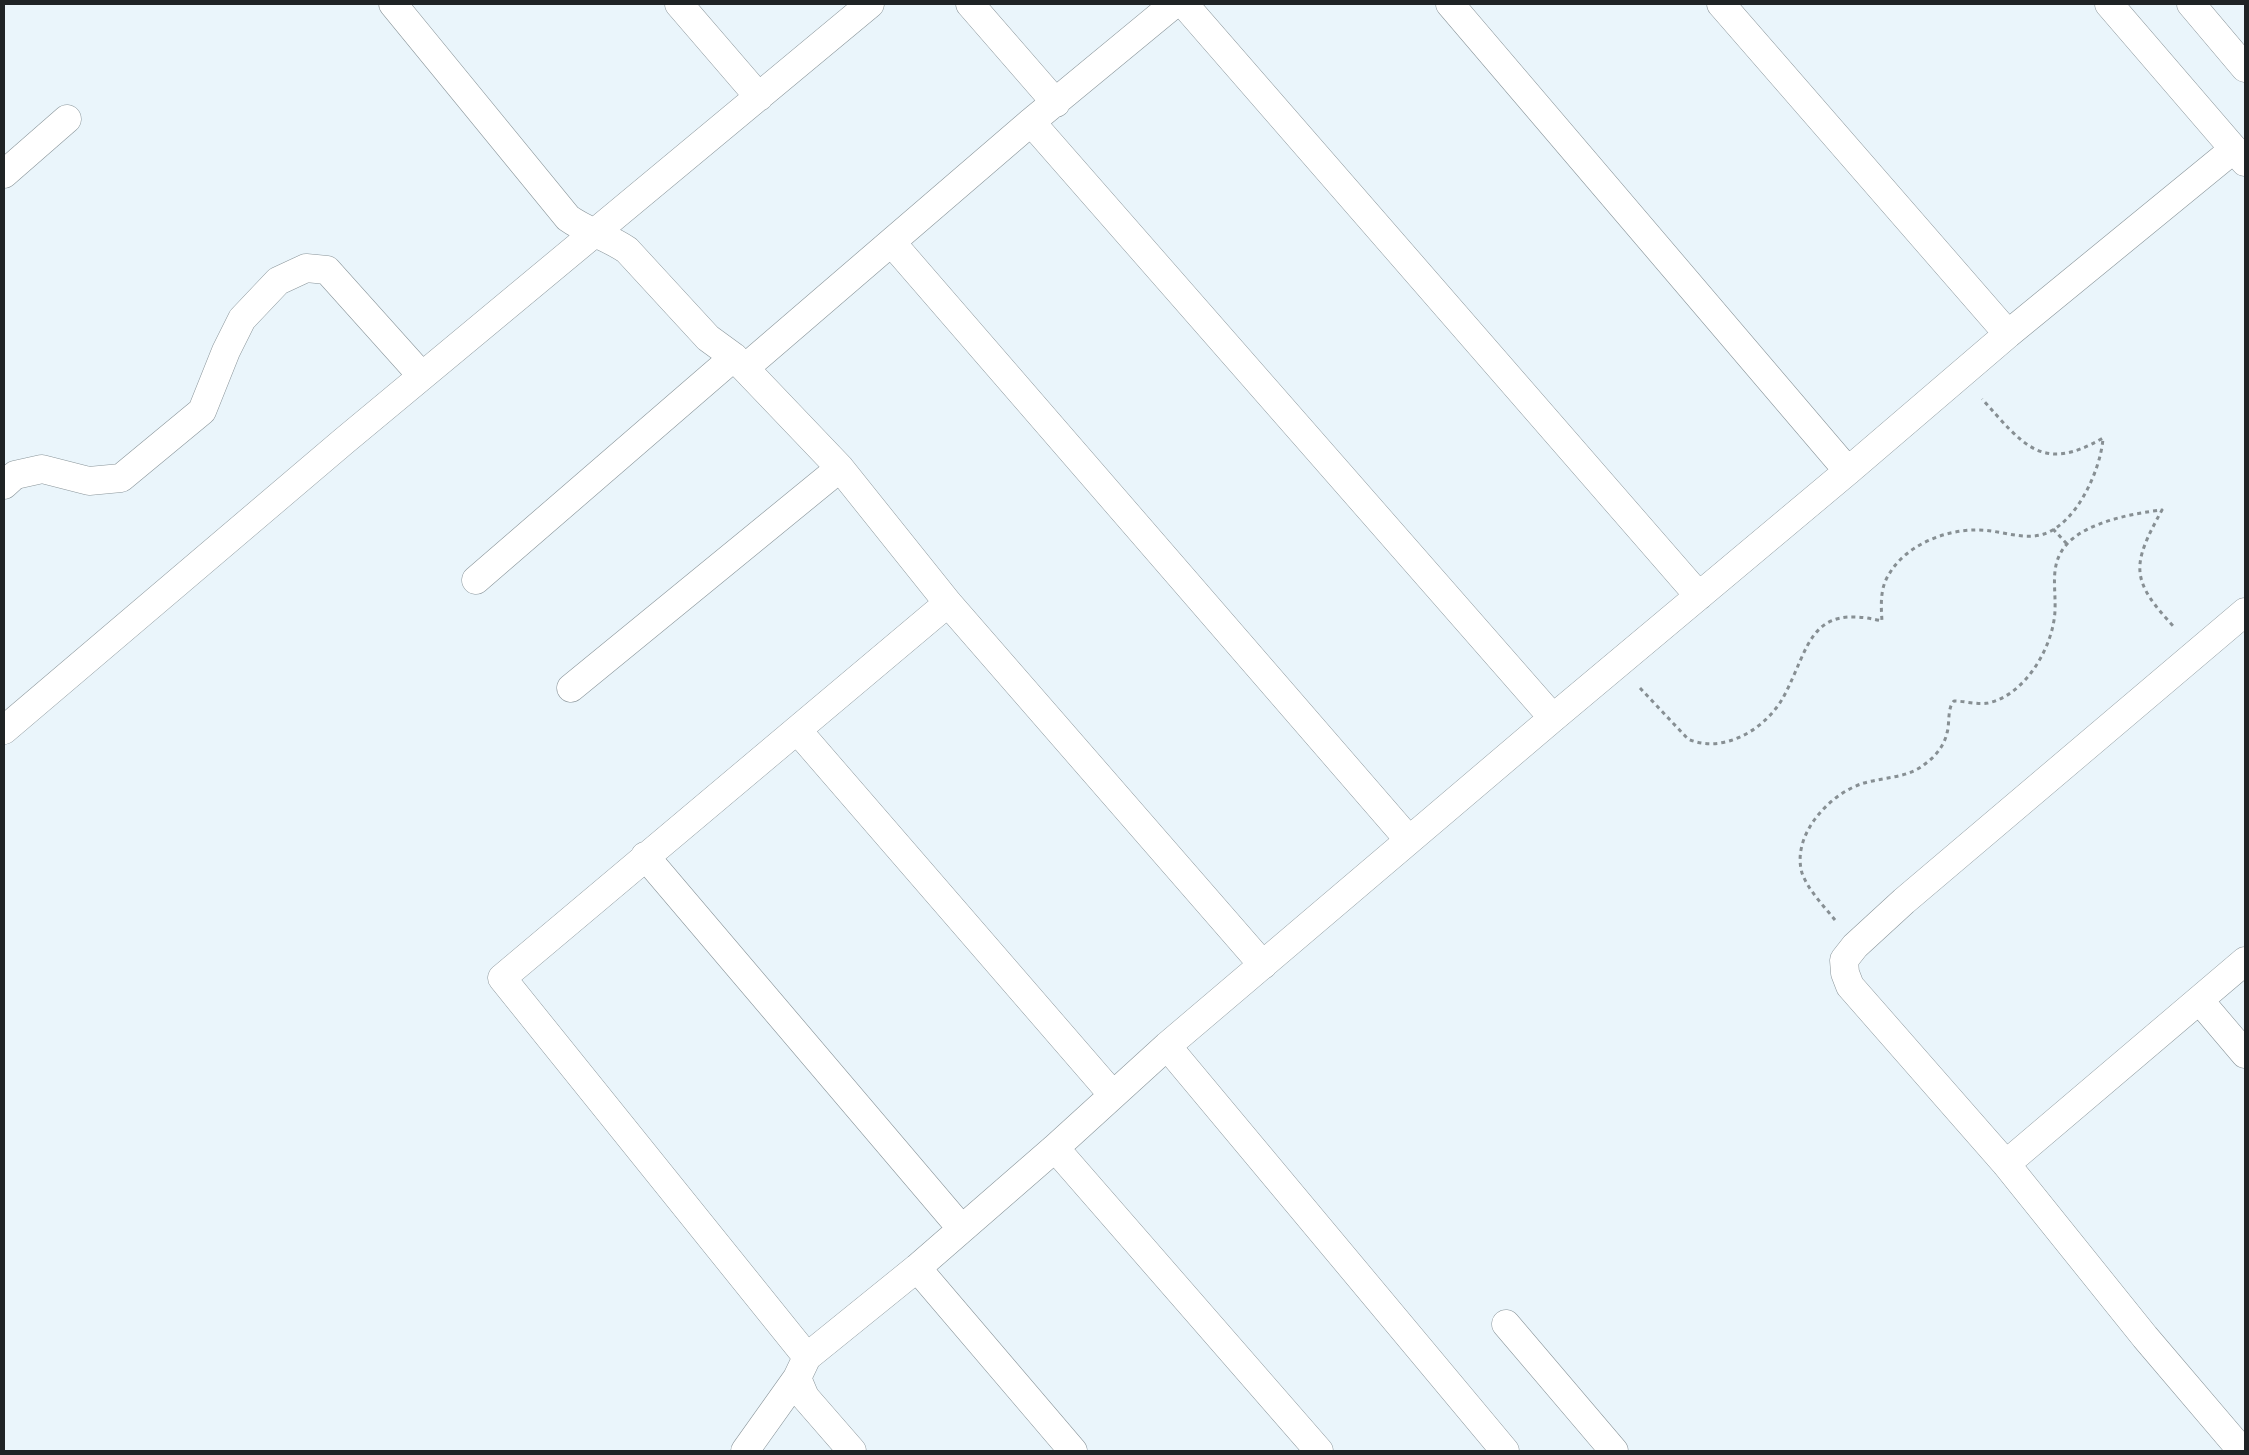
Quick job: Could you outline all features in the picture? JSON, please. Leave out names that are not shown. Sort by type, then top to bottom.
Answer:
[{"type":"street","points":[[393,4],[568,218],[578,225],[611,239],[627,250],[708,338],[739,362],[840,468],[948,603],[1263,965]]},
{"type":"street","points":[[679,4],[760,97]]},
{"type":"street","points":[[4,730],[422,376],[870,4]]},
{"type":"street","points":[[970,4],[1056,103]]},
{"type":"street","points":[[476,580],[739,362],[892,243],[1031,122],[1174,4]]},
{"type":"street","points":[[1184,4],[1699,596]]},
{"type":"street","points":[[1450,4],[1848,472]]},
{"type":"street","points":[[1721,4],[2008,334]]},
{"type":"street","points":[[745,1451],[802,1368],[1055,1148],[1167,1046],[1618,663],[1848,472],[2008,334],[2240,155],[2109,4]]},
{"type":"street","points":[[2190,4],[2245,68]]},
{"type":"street","points":[[4,174],[67,120]]},
{"type":"street","points":[[1031,122],[1553,718]]},
{"type":"street","points":[[892,243],[1409,840]]},
{"type":"street","points":[[4,485],[15,475],[42,468],[89,481],[121,478],[202,410],[226,351],[242,319],[278,281],[306,268],[327,270],[422,376]]},
{"type":"street","points":[[571,688],[840,468]]},
{"type":"street","points":[[852,1451],[806,1396],[802,1368],[502,978],[948,603]]},
{"type":"street","points":[[2242,1451],[2145,1337],[2006,1164],[1850,986],[1845,973],[1844,960],[1855,946],[1904,901],[2245,612]]},
{"type":"street","points":[[798,731],[1114,1095]]},
{"type":"street","points":[[645,856],[961,1228]]},
{"type":"street","points":[[2006,1164],[2245,962]]},
{"type":"street","points":[[2200,1001],[2245,1054]]},
{"type":"street","points":[[1167,1046],[1504,1451]]},
{"type":"street","points":[[1055,1148],[1319,1451]]},
{"type":"street","points":[[917,1268],[1073,1451]]},
{"type":"street","points":[[1506,1324],[1614,1451]]},
{"type":"path","points":[[1618,663],[1688,739],[1698,744],[1714,746],[1729,742],[1757,726],[1773,712],[1783,698],[1813,634],[1837,620],[1850,617],[1866,616],[1882,620],[1882,590],[1888,575],[1912,551],[1944,534],[1959,531],[1976,529],[2027,536],[2044,534],[2053,529],[2066,518],[2084,494],[2100,463],[2103,438],[2084,449],[2073,452],[2062,454],[2039,452],[2018,439],[1960,375]]},
{"type":"path","points":[[1855,946],[1813,893],[1803,874],[1800,858],[1801,843],[1820,813],[1849,789],[1863,783],[1912,772],[1936,755],[1947,736],[1950,704],[1954,700],[1986,704],[1995,701],[2006,695],[2029,675],[2048,645],[2055,624],[2054,571],[2059,555],[2067,544],[2079,534],[2110,520],[2136,512],[2162,510],[2143,547],[2138,569],[2141,584],[2157,608],[2198,652]]},
{"type":"path","points":[[2053,529],[2067,544]]}]
